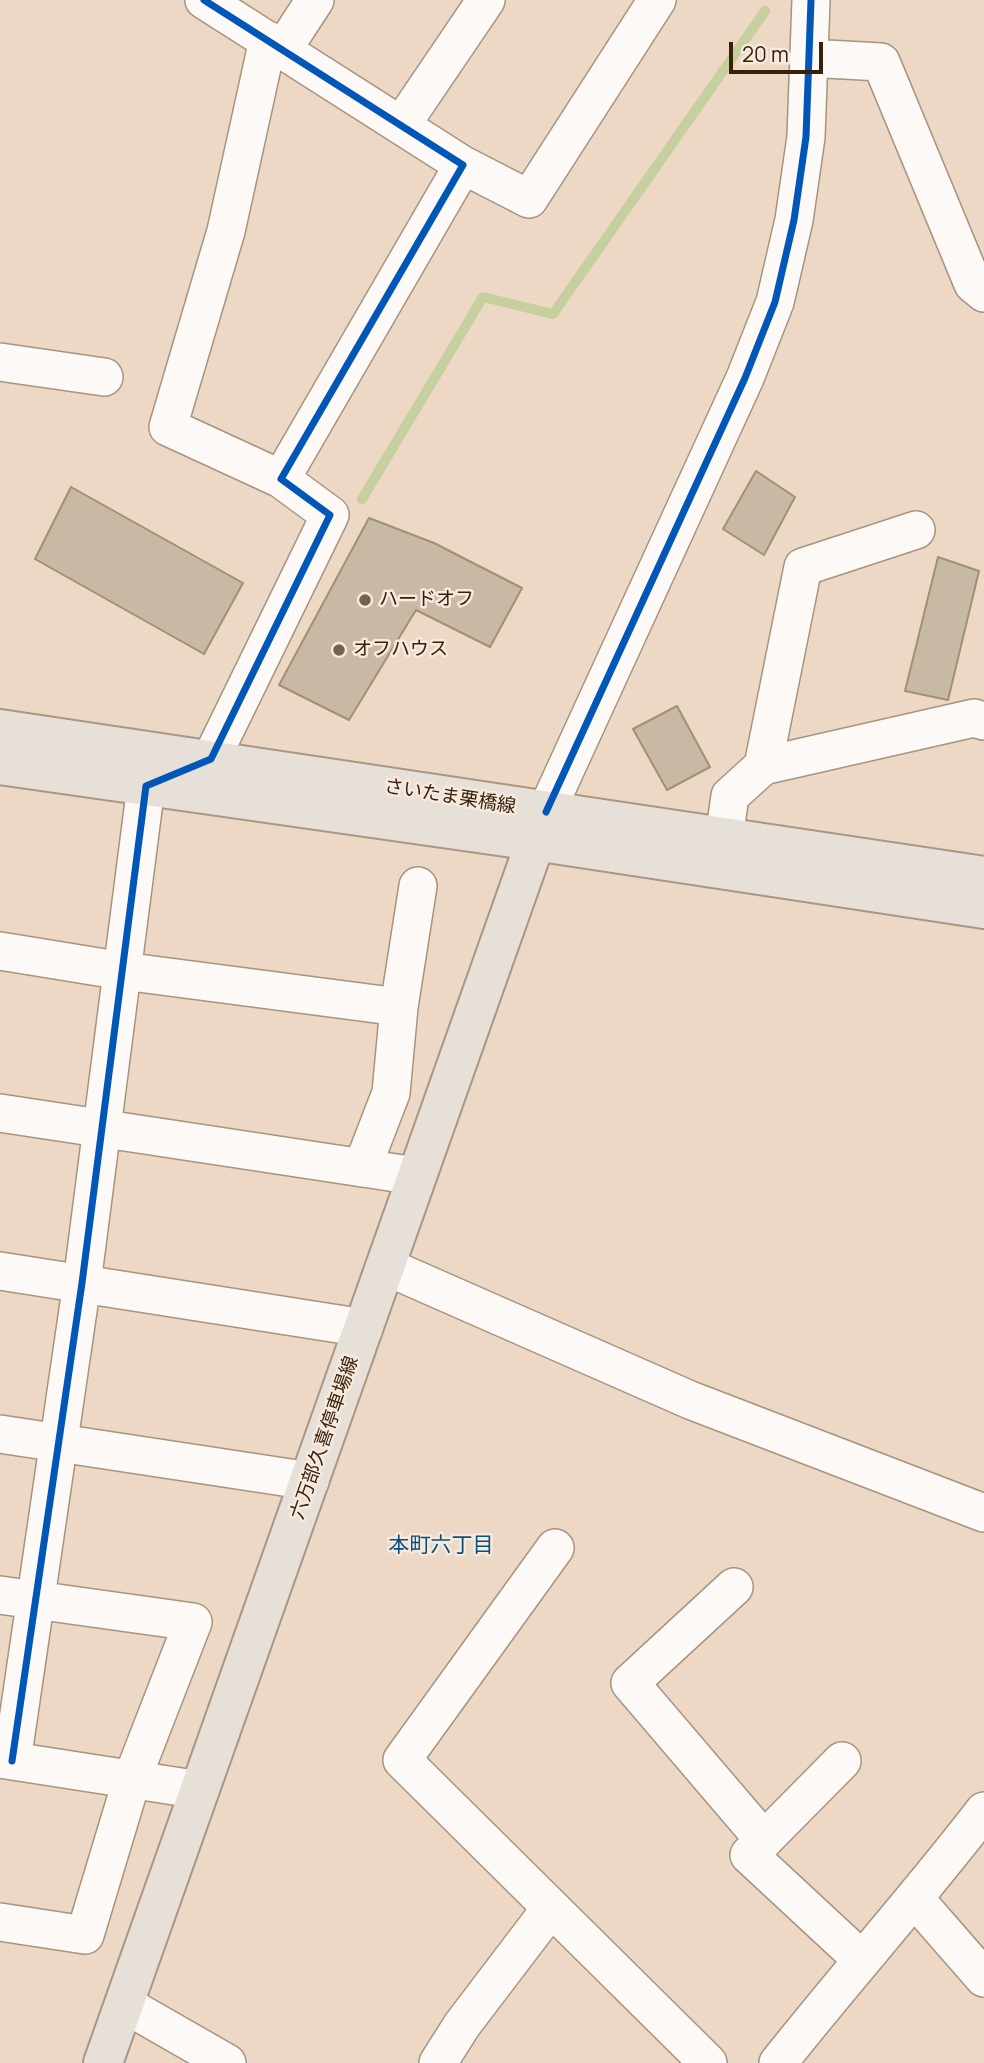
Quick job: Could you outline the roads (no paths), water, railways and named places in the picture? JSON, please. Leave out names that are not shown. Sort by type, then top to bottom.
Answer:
[{"type":"main road","name":"さいたま栗橋線","points":[[0,729],[211,759],[540,826],[984,909]]},
{"type":"main road","name":"さいたま栗橋線","points":[[0,765],[146,786],[540,826],[724,838],[984,876]]},
{"type":"main road","name":"六万部久喜停車場線","points":[[103,2063],[540,826]]},
{"type":"street","points":[[204,0],[463,165],[529,200],[657,0]]},
{"type":"street","points":[[200,1790],[6,1760],[36,1601],[82,1283],[146,786],[211,759],[330,515],[281,480],[168,427],[226,231],[275,44],[315,0]]},
{"type":"street","points":[[402,124],[486,0]]},
{"type":"street","points":[[540,826],[745,378],[775,302],[794,220],[806,137],[811,0]]},
{"type":"street","points":[[808,58],[881,62],[973,284],[984,293]]},
{"type":"street","points":[[281,480],[463,165]]},
{"type":"street","points":[[0,362],[104,377]]},
{"type":"street","points":[[763,766],[803,567],[916,530]]},
{"type":"street","points":[[724,838],[730,796],[763,766],[974,718],[984,721]]},
{"type":"street","points":[[362,1168],[391,1093],[399,1007],[418,886]]},
{"type":"street","points":[[0,951],[123,971],[399,1007]]},
{"type":"street","points":[[0,1113],[416,1176]]},
{"type":"street","points":[[385,1266],[690,1400],[984,1513]]},
{"type":"street","points":[[0,1270],[364,1328]]},
{"type":"street","points":[[0,1434],[310,1481]]},
{"type":"street","points":[[555,1548],[402,1760],[708,2063]]},
{"type":"street","points":[[734,1587],[629,1684],[764,1840]]},
{"type":"street","points":[[0,1595],[193,1622],[132,1779],[85,1935],[0,1922]]},
{"type":"street","points":[[842,1761],[749,1855],[861,1959]]},
{"type":"street","points":[[778,2063],[861,1959],[915,1899],[984,1811]]},
{"type":"street","points":[[915,1899],[984,1978]]},
{"type":"street","points":[[438,2063],[462,2025],[551,1908]]},
{"type":"street","points":[[124,2004],[227,2063]]},
{"type":"waterway","points":[[362,499],[483,297],[553,314],[765,11]]},
{"type":"place","name":"ハードオフ","points":[[365,600]]},
{"type":"place","name":"オフハウス","points":[[339,650]]},
{"type":"district","name":"本町六丁目","points":[[441,1546]]}]
